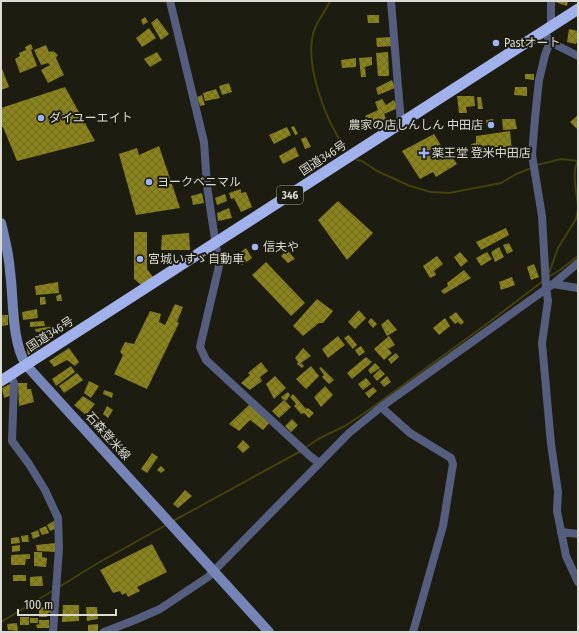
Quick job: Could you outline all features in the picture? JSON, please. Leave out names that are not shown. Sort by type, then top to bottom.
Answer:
[{"type":"highway","name":"国道346号","points":[[6,378],[578,9]]},
{"type":"main road","name":"石森登米線","points":[[1,223],[10,270],[17,343],[20,356],[26,365],[269,632]]},
{"type":"street","points":[[170,1],[204,142],[207,186],[219,266],[200,347],[206,360],[319,463]]},
{"type":"street","points":[[391,1],[401,123]]},
{"type":"street","points":[[550,1],[547,28],[550,42],[539,80],[534,118],[532,155],[542,216],[549,285],[542,343],[551,444],[558,492],[557,512],[566,556],[578,582]]},
{"type":"street","points":[[550,42],[578,56]]},
{"type":"street","points":[[104,632],[160,609],[214,572],[349,433],[381,407],[578,263]]},
{"type":"street","points":[[549,285],[578,288]]},
{"type":"street","points":[[6,378],[14,383],[12,441],[29,464],[45,490],[58,518],[59,548],[53,632]]},
{"type":"street","points":[[381,407],[410,433],[451,458],[453,464],[443,526],[413,632]]},
{"type":"street","points":[[561,532],[578,534]]},
{"type":"building","points":[[568,1],[567,6],[555,2]]},
{"type":"building","points":[[367,15],[379,15],[379,23],[368,23]]},
{"type":"building","points":[[145,17],[148,22],[143,25],[141,20]]},
{"type":"building","points":[[157,18],[169,34],[161,40],[151,23]]},
{"type":"building","points":[[149,28],[156,38],[142,47],[136,38]]},
{"type":"building","points":[[569,29],[578,31],[578,39],[576,44],[567,42]]},
{"type":"building","points":[[391,37],[392,46],[377,47],[376,38]]},
{"type":"building","points":[[31,44],[33,49],[31,50],[37,66],[20,73],[15,59],[20,56],[19,53],[26,50],[25,47]]},
{"type":"building","points":[[46,45],[49,52],[53,51],[58,55],[56,58],[64,75],[48,83],[41,70],[50,65],[48,63],[41,65],[34,50]]},
{"type":"building","points":[[157,52],[162,60],[150,67],[144,59]]},
{"type":"building","points":[[388,52],[389,76],[378,76],[376,53]]},
{"type":"building","points":[[372,57],[372,65],[365,67],[366,77],[361,77],[359,58]]},
{"type":"building","points":[[356,58],[356,67],[342,68],[341,60]]},
{"type":"building","points":[[1,66],[9,87],[1,90]]},
{"type":"building","points":[[525,74],[534,74],[534,80],[525,79]]},
{"type":"building","points":[[392,80],[395,88],[378,95],[376,88]]},
{"type":"building","points":[[229,83],[232,92],[222,95],[219,86]]},
{"type":"building","name":"ダイユーエイト","points":[[65,87],[95,141],[17,161],[3,127],[1,128],[1,108]]},
{"type":"building","points":[[515,87],[527,87],[527,96],[514,95]]},
{"type":"building","points":[[216,89],[220,98],[205,101],[203,93]]},
{"type":"building","points":[[202,95],[205,105],[200,106],[197,97]]},
{"type":"building","points":[[457,96],[474,96],[475,106],[466,107],[467,113],[459,113]]},
{"type":"building","points":[[477,97],[481,97],[483,109],[478,109]]},
{"type":"building","points":[[382,99],[386,105],[394,100],[398,108],[384,114],[386,119],[371,127],[365,116],[378,110],[375,102]]},
{"type":"building","points":[[578,115],[578,130],[570,122]]},
{"type":"building","points":[[493,119],[494,126],[487,127],[486,120]]},
{"type":"building","points":[[502,119],[515,119],[517,129],[503,130]]},
{"type":"building","points":[[294,126],[298,134],[295,135],[291,127]]},
{"type":"building","points":[[287,127],[291,135],[274,144],[269,135]]},
{"type":"building","points":[[510,131],[512,150],[473,156],[471,144],[476,143],[476,136]]},
{"type":"building","points":[[434,134],[448,157],[452,157],[457,164],[436,177],[433,172],[420,179],[402,151]]},
{"type":"building","points":[[306,137],[311,147],[305,149],[301,139]]},
{"type":"building","name":"ヨークベニマル","points":[[159,146],[180,208],[136,215],[119,154],[137,148],[139,155]]},
{"type":"building","points":[[295,147],[299,156],[283,164],[279,156]]},
{"type":"building","points":[[241,189],[241,193],[246,192],[252,207],[241,212],[234,198],[231,199],[229,193]]},
{"type":"building","points":[[202,193],[204,203],[193,205],[191,196]]},
{"type":"building","points":[[225,194],[227,201],[217,205],[215,198]]},
{"type":"building","points":[[338,201],[373,233],[347,260],[318,220]]},
{"type":"building","points":[[229,208],[232,218],[218,221],[217,213]]},
{"type":"building","points":[[506,228],[509,235],[481,250],[476,242]]},
{"type":"building","points":[[134,232],[147,232],[147,269],[153,277],[141,285],[134,279]]},
{"type":"building","points":[[189,233],[190,250],[161,250],[162,235]]},
{"type":"building","points":[[509,243],[513,251],[507,254],[503,245]]},
{"type":"building","points":[[499,247],[504,257],[495,262],[491,252]]},
{"type":"building","points":[[246,248],[252,258],[242,265],[237,255]]},
{"type":"building","points":[[287,250],[295,259],[288,263],[281,256]]},
{"type":"building","points":[[460,252],[468,261],[461,267],[454,257]]},
{"type":"building","points":[[487,252],[492,259],[481,266],[476,258]]},
{"type":"building","points":[[437,256],[443,264],[434,271],[436,275],[430,278],[423,266]]},
{"type":"building","points":[[266,262],[305,303],[291,316],[252,275]]},
{"type":"building","points":[[534,264],[539,277],[531,280],[527,267]]},
{"type":"building","points":[[464,270],[471,278],[444,294],[441,291],[448,286],[447,283]]},
{"type":"building","points":[[512,277],[515,285],[501,290],[499,282]]},
{"type":"building","points":[[58,282],[59,293],[36,295],[35,286]]},
{"type":"building","points":[[61,294],[62,301],[57,301],[56,296]]},
{"type":"building","points":[[40,297],[45,297],[46,304],[40,305]]},
{"type":"building","points":[[317,299],[333,311],[323,323],[319,323],[303,336],[293,326]]},
{"type":"building","points":[[175,304],[183,307],[177,322],[179,323],[147,389],[114,374],[123,355],[120,352],[125,342],[134,344],[150,311],[161,314],[159,322],[165,325]]},
{"type":"building","points":[[37,309],[38,318],[23,320],[22,312]]},
{"type":"building","points":[[359,310],[366,318],[355,329],[348,322]]},
{"type":"building","points":[[456,312],[464,322],[461,325],[458,322],[455,324],[449,317]]},
{"type":"building","points":[[1,315],[8,315],[8,325],[1,326]]},
{"type":"building","points":[[371,318],[377,324],[373,328],[368,322]]},
{"type":"building","points":[[445,318],[450,326],[439,335],[433,328]]},
{"type":"building","points":[[388,319],[397,330],[387,336],[381,325]]},
{"type":"building","points":[[44,321],[45,326],[30,327],[30,322]]},
{"type":"building","points":[[54,326],[55,336],[43,339],[41,332],[36,332],[35,329]]},
{"type":"building","points":[[349,335],[357,345],[353,349],[344,338]]},
{"type":"building","points":[[338,336],[345,345],[328,358],[322,349]]},
{"type":"building","points":[[389,336],[395,345],[388,349],[392,353],[384,360],[374,349]]},
{"type":"building","points":[[36,341],[39,349],[28,355],[26,346]]},
{"type":"building","points":[[361,346],[365,352],[359,356],[355,350]]},
{"type":"building","points":[[69,348],[79,362],[75,366],[67,360],[54,367],[49,361]]},
{"type":"building","points":[[303,348],[311,356],[301,363],[304,366],[302,368],[297,364],[298,362],[295,358]]},
{"type":"building","points":[[396,353],[399,357],[391,364],[388,359]]},
{"type":"building","points":[[366,357],[372,362],[352,379],[347,373]]},
{"type":"building","points":[[261,362],[268,371],[260,377],[262,381],[250,390],[241,383],[250,375],[248,373]]},
{"type":"building","points":[[375,363],[380,368],[371,374],[368,370]]},
{"type":"building","points":[[71,366],[75,372],[56,386],[52,379]]},
{"type":"building","points":[[311,366],[319,376],[306,389],[296,379]]},
{"type":"building","points":[[321,367],[334,380],[329,384],[322,377],[324,375],[319,368]]},
{"type":"building","points":[[380,369],[385,374],[377,381],[373,376]]},
{"type":"building","points":[[77,373],[83,380],[64,393],[59,386]]},
{"type":"building","points":[[275,376],[286,388],[274,399],[266,384]]},
{"type":"building","points":[[387,376],[391,382],[384,387],[380,382]]},
{"type":"building","points":[[366,378],[371,384],[363,390],[358,384]]},
{"type":"building","points":[[89,381],[99,386],[91,398],[84,393]]},
{"type":"building","points":[[12,383],[12,395],[4,398],[2,388]]},
{"type":"building","points":[[18,383],[27,383],[27,389],[31,389],[34,402],[19,406]]},
{"type":"building","points":[[325,386],[333,395],[321,407],[314,397]]},
{"type":"building","points":[[373,387],[377,391],[369,398],[365,393]]},
{"type":"building","points":[[104,390],[113,393],[112,398],[103,394]]},
{"type":"building","points":[[288,392],[290,395],[286,401],[284,399],[283,400],[281,397]]},
{"type":"building","points":[[293,394],[306,409],[308,408],[314,413],[309,418],[304,413],[301,414],[294,406],[296,404],[290,397]]},
{"type":"building","points":[[83,396],[95,404],[86,415],[74,405]]},
{"type":"building","points":[[284,400],[291,407],[279,418],[272,411]]},
{"type":"building","points":[[249,405],[270,422],[263,430],[250,420],[239,431],[229,424]]},
{"type":"building","points":[[107,406],[113,410],[108,418],[103,414]]},
{"type":"building","points":[[292,419],[298,425],[291,432],[285,426]]},
{"type":"building","points":[[243,440],[250,447],[243,453],[237,447]]},
{"type":"building","points":[[152,453],[158,457],[147,473],[141,469]]},
{"type":"building","points":[[161,466],[165,470],[161,473],[157,470]]},
{"type":"building","points":[[185,490],[192,496],[178,508],[173,504]]},
{"type":"building","points":[[54,521],[57,528],[50,531],[47,525]]},
{"type":"building","points":[[46,526],[49,533],[42,535],[39,529]]},
{"type":"building","points":[[38,530],[40,536],[33,539],[31,533]]},
{"type":"building","points":[[28,535],[29,542],[22,542],[21,536]]},
{"type":"building","points":[[19,537],[20,543],[11,544],[11,538]]},
{"type":"building","points":[[56,543],[56,552],[37,551],[36,545]]},
{"type":"building","points":[[152,544],[167,572],[137,587],[140,591],[128,597],[126,593],[122,595],[120,591],[113,593],[100,570]]},
{"type":"building","points":[[20,545],[20,551],[12,552],[12,546]]},
{"type":"building","points":[[34,552],[42,552],[42,557],[47,558],[46,567],[34,566]]},
{"type":"building","points":[[30,554],[30,559],[26,559],[25,565],[11,565],[11,555]]},
{"type":"building","points":[[13,575],[26,575],[26,581],[13,581]]},
{"type":"building","points":[[42,576],[43,586],[30,586],[30,577]]},
{"type":"building","points":[[63,605],[79,605],[79,621],[62,622]]},
{"type":"building","points":[[39,607],[50,608],[51,612],[48,613],[47,617],[39,617]]},
{"type":"building","points":[[86,607],[97,607],[98,619],[87,621]]},
{"type":"building","points":[[20,617],[29,617],[29,625],[20,625]]},
{"type":"building","points":[[30,618],[38,618],[38,623],[30,623]]},
{"type":"building","points":[[39,620],[49,620],[49,628],[37,628],[36,625],[39,624]]},
{"type":"building","points":[[17,623],[18,631],[8,630],[7,624]]},
{"type":"building","points":[[98,624],[98,632],[88,632],[88,625]]},
{"type":"waterway","points":[[330,1],[315,28],[312,42],[312,57],[314,74],[324,108],[338,137],[346,149]]},
{"type":"waterway","points":[[537,165],[561,159],[578,161],[575,171],[578,206]]},
{"type":"waterway","points":[[357,160],[362,161],[377,171],[410,186],[431,192],[449,193],[501,183],[516,174],[529,169]]},
{"type":"waterway","points":[[549,273],[558,248],[576,219],[578,209]]},
{"type":"waterway","points":[[548,277],[578,256]]},
{"type":"waterway","points":[[305,448],[318,439],[345,426],[366,412],[543,281]]},
{"type":"waterway","points":[[173,521],[301,451]]},
{"type":"waterway","points":[[59,587],[98,563],[166,525]]},
{"type":"waterway","points":[[1,622],[54,590]]},
{"type":"place","name":"Pastオート","points":[[496,43]]},
{"type":"place","name":"ダイユーエイト","points":[[41,118]]},
{"type":"place","name":"農家の店しんしん 中田店","points":[[491,125]]},
{"type":"place","name":"薬王堂 登米中田店","points":[[424,153]]},
{"type":"place","name":"ヨークベニマル","points":[[149,182]]},
{"type":"place","name":"信夫や","points":[[255,247]]},
{"type":"place","name":"宮城いすゞ自動車","points":[[140,259]]}]
